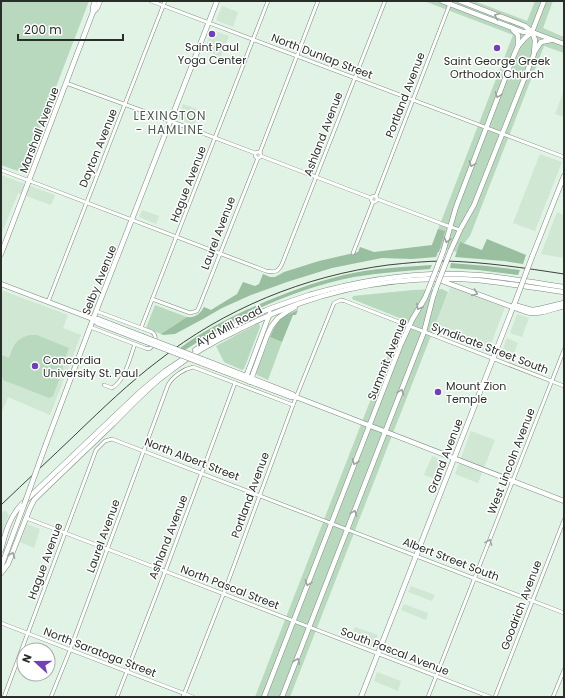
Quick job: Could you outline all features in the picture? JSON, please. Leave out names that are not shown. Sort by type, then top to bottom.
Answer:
[{"type":"street","name":"Marshall Avenue","points":[[1,254],[93,12],[95,1]]},
{"type":"street","name":"Marshall Avenue","points":[[93,12],[97,8],[100,1]]},
{"type":"street","name":"North Dunlap Street","points":[[151,1],[486,127],[564,158]]},
{"type":"street","name":"Dayton Avenue","points":[[48,302],[165,1]]},
{"type":"street","name":"Selby Avenue","points":[[1,567],[2,560],[96,311],[218,1]]},
{"type":"street","name":"Hague Avenue","points":[[141,328],[268,1]]},
{"type":"street","points":[[258,158],[260,158],[318,1]]},
{"type":"street","name":"Ashland Avenue","points":[[220,253],[266,271],[276,272],[279,269],[385,1]]},
{"type":"street","points":[[442,1],[451,2],[511,28],[523,32],[532,32]]},
{"type":"street","points":[[460,1],[525,26],[532,32],[564,44]]},
{"type":"street","name":"Summit Avenue","points":[[264,697],[409,326],[429,288],[443,252],[456,207],[518,46],[532,32],[544,1]]},
{"type":"street","name":"Portland Avenue","points":[[376,198],[412,100],[451,2]]},
{"type":"street","points":[[511,28],[518,35],[518,46]]},
{"type":"street","name":"Summit Avenue","points":[[282,697],[424,332],[433,297],[450,252],[474,205],[534,54],[535,44],[532,32]]},
{"type":"street","points":[[534,54],[541,42],[552,40]]},
{"type":"street","points":[[66,83],[256,153],[257,152],[316,177],[371,198],[373,196],[460,230]]},
{"type":"street","points":[[256,153],[258,158]]},
{"type":"street","name":"Laurel Avenue","points":[[152,299],[190,313],[194,313],[196,311],[199,307],[258,158]]},
{"type":"street","points":[[1,170],[220,253]]},
{"type":"street","name":"Grand Avenue","points":[[361,697],[564,176]]},
{"type":"street","points":[[371,198],[373,202]]},
{"type":"street","points":[[353,252],[376,198]]},
{"type":"street","name":"Ayd Mill Road","points":[[1,573],[8,564],[34,500],[136,401],[161,379],[210,344],[272,312],[288,302],[337,287],[386,278],[425,274],[478,275],[564,287]]},
{"type":"street","points":[[438,279],[535,314],[564,306]]},
{"type":"street","name":"Ayd Mill Road","points":[[1,550],[11,519],[16,511],[141,391],[165,371],[212,339],[252,317],[350,289],[380,283],[412,280],[477,280],[564,292]]},
{"type":"street","points":[[1,284],[93,319],[98,319],[291,397],[296,397],[564,501]]},
{"type":"street","points":[[267,336],[275,322],[282,314],[319,297]]},
{"type":"street","name":"Portland Avenue","points":[[184,695],[296,397],[331,307],[334,302],[337,301]]},
{"type":"street","name":"Syndicate Street South","points":[[337,301],[345,301],[564,386]]},
{"type":"street","points":[[513,306],[532,310],[564,302]]},
{"type":"street","points":[[90,328],[149,349],[152,347],[156,337],[152,332],[96,311]]},
{"type":"street","points":[[251,380],[273,318],[272,312]]},
{"type":"street","points":[[245,378],[272,312]]},
{"type":"street","points":[[104,385],[112,388],[121,379],[135,344]]},
{"type":"street","name":"West Lincoln Avenue","points":[[428,697],[564,350]]},
{"type":"street","name":"Laurel Avenue","points":[[51,697],[108,550],[171,380],[193,367],[235,383]]},
{"type":"street","points":[[235,383],[293,405]]},
{"type":"street","name":"Ashland Avenue","points":[[117,697],[235,383]]},
{"type":"street","name":"Hague Avenue","points":[[4,697],[96,450],[105,441],[112,439]]},
{"type":"street","name":"North Albert Street","points":[[112,439],[331,523]]},
{"type":"street","name":"North Pascal Street","points":[[26,518],[293,621]]},
{"type":"street","name":"Goodrich Avenue","points":[[495,697],[564,520]]},
{"type":"street","name":"Albert Street South","points":[[331,523],[564,612]]},
{"type":"street","name":"South Pascal Avenue","points":[[293,621],[490,697]]},
{"type":"street","name":"North Saratoga Street","points":[[1,623],[127,671],[184,695],[193,697]]},
{"type":"street","points":[[554,697],[564,670]]},
{"type":"shaded area","points":[[1,1],[89,1],[23,173],[1,165]]},
{"type":"shaded area","points":[[424,1],[474,1],[527,21],[535,1],[553,1],[543,28],[564,37],[564,53],[544,46],[470,236],[457,252],[438,248],[432,245],[513,35]]},
{"type":"shaded area","points":[[222,6],[238,12],[233,27],[216,20]]},
{"type":"shaded area","points":[[212,30],[229,36],[221,57],[204,50]]},
{"type":"shaded area","points":[[564,90],[564,117],[555,114]]},
{"type":"shaded area","points":[[183,104],[200,110],[194,125],[178,119]]},
{"type":"shaded area","points":[[540,154],[562,162],[535,231],[513,223]]},
{"type":"shaded area","points":[[1,175],[55,195],[51,205],[18,193],[1,235]]},
{"type":"shaded area","points":[[142,210],[159,216],[156,224],[139,217]]},
{"type":"shaded area","points":[[557,212],[564,215],[564,258],[541,254]]},
{"type":"shaded area","points":[[451,286],[505,307],[488,352],[433,330]]},
{"type":"shaded area","points":[[442,289],[448,292],[290,697],[255,697],[402,319],[352,299],[353,296],[413,290]]},
{"type":"shaded area","name":"Concordia University St. Paul","points":[[1,290],[68,315],[63,328],[81,335],[50,415],[8,397],[1,414]]},
{"type":"shaded area","points":[[155,305],[187,317],[161,334],[146,328]]},
{"type":"shaded area","points":[[517,314],[529,318],[522,337],[510,333]]},
{"type":"shaded area","points":[[259,323],[260,327],[244,369],[242,370],[224,362],[216,346]]},
{"type":"shaded area","points":[[30,335],[37,335],[69,348],[63,363],[63,370],[53,396],[49,398],[3,380],[3,376],[1,382],[1,355],[9,358],[16,343],[21,338]]},
{"type":"shaded area","points":[[270,337],[282,342],[268,380],[255,374]]},
{"type":"shaded area","points":[[507,338],[518,343],[511,361],[500,356]]},
{"type":"shaded area","points":[[471,431],[495,440],[478,483],[455,474]]},
{"type":"shaded area","points":[[432,456],[446,461],[438,480],[424,475]]},
{"type":"shaded area","points":[[5,510],[9,515],[1,538],[1,514]]},
{"type":"shaded area","points":[[27,524],[40,529],[34,548],[20,542]]},
{"type":"shaded area","points":[[411,586],[435,595],[432,601],[408,592]]},
{"type":"shaded area","points":[[404,604],[428,613],[426,620],[401,610]]},
{"type":"shaded area","points":[[355,627],[378,635],[373,647],[350,638]]},
{"type":"shaded area","points":[[377,672],[401,681],[398,691],[374,681]]},
{"type":"green space","points":[[438,229],[445,231],[436,257],[412,259],[382,258],[332,268],[251,295],[222,308],[175,334],[161,334],[187,317],[197,315],[204,307],[211,310],[237,294],[243,282],[255,286],[259,284],[263,274],[270,277],[275,277],[284,272],[319,261],[358,252],[360,247],[374,252],[432,245]]},
{"type":"green space","points":[[487,239],[526,255],[523,264],[455,257],[460,242],[482,250]]},
{"type":"green space","points":[[451,263],[520,270],[518,275],[450,268]]},
{"type":"green space","points":[[432,265],[430,269],[354,277],[331,282],[287,296],[245,315],[185,350],[180,348],[204,332],[237,314],[306,286],[331,278],[365,271]]},
{"type":"green space","points":[[298,310],[296,315],[293,315],[282,342],[270,337],[280,320]]},
{"type":"railway","points":[[1,505],[106,405],[147,369],[183,342],[238,311],[266,298],[296,286],[326,277],[357,270],[416,262],[445,261],[475,263],[564,274]]},
{"type":"place","name":"Saint Paul Yoga Center","points":[[212,34]]},
{"type":"place","name":"Saint George Greek Orthodox Church","points":[[497,48]]},
{"type":"place","name":"Concordia University St. Paul","points":[[35,366]]},
{"type":"place","name":"Mount Zion Temple","points":[[438,392]]},
{"type":"district","name":"LEXINGTON - HAMLINE","points":[[170,122]]}]
